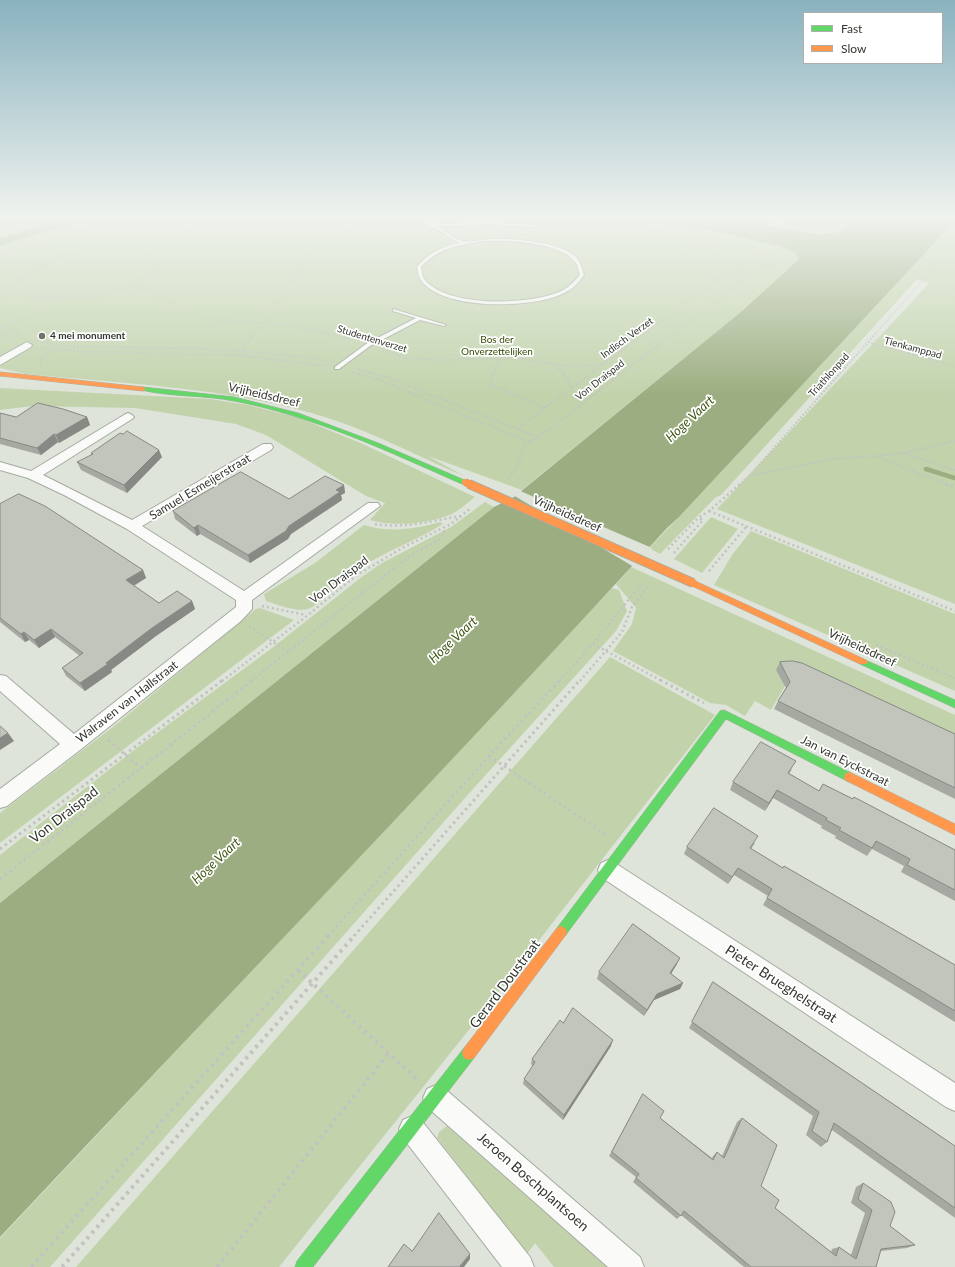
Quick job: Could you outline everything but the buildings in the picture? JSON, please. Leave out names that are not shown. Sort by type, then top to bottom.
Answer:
[{"type":"main road","name":"Vrijheidsdreef","points":[[0,374],[234,399],[296,414],[376,444],[465,482],[693,583],[955,704]]},
{"type":"main road","name":"Vrijheidsdreef","points":[[64,390],[156,390]]},
{"type":"main road","name":"Jan van Eyckstraat","points":[[724,714],[955,830]]},
{"type":"main road","name":"Gerard Doustraat","points":[[303,1267],[436,1098],[724,714]]},
{"type":"street","points":[[0,362],[27,345]]},
{"type":"street","points":[[33,475],[128,417]]},
{"type":"street","name":"Samuel Esmeijerstraat","points":[[132,526],[267,447]]},
{"type":"street","name":"Samuel Esmeijerstraat","points":[[0,466],[33,475],[69,492],[132,526],[244,598]]},
{"type":"street","points":[[244,598],[373,506]]},
{"type":"street","name":"Walraven van Hallstraat","points":[[0,800],[74,745],[235,617],[244,609],[244,598]]},
{"type":"street","points":[[0,681],[74,745]]},
{"type":"street","name":"Pieter Brueghelstraat","points":[[608,870],[955,1098]]},
{"type":"street","name":"Jeroen Boschplantsoen","points":[[436,1098],[630,1267]]},
{"type":"street","points":[[412,1129],[520,1267]]},
{"type":"lane","points":[[421,277],[432,288],[451,297],[477,302],[507,303],[535,301],[559,294],[574,286],[580,277]]},
{"type":"lane","points":[[395,310],[444,325]]},
{"type":"lane","points":[[336,368],[368,345],[420,318]]},
{"type":"path","points":[[16,292],[13,287],[18,280],[23,277]]},
{"type":"path","points":[[0,298],[16,292],[25,295],[51,297],[95,297],[133,285],[144,277]]},
{"type":"path","points":[[240,355],[242,350],[279,303],[291,277]]},
{"type":"path","name":"Indisch Verzet","points":[[517,430],[544,408],[721,277]]},
{"type":"path","name":"Von Draispad","points":[[529,442],[738,284],[743,277]]},
{"type":"path","name":"Triathlonpad","points":[[664,554],[698,518],[709,511],[749,476],[926,277]]},
{"type":"path","name":"Studentenverzet","points":[[133,285],[151,292],[190,314],[215,320],[281,324],[305,328],[368,345],[406,358],[441,360],[533,360],[574,367],[603,364]]},
{"type":"path","points":[[0,327],[35,314],[51,297]]},
{"type":"path","points":[[3,327],[20,335]]},
{"type":"path","points":[[41,342],[62,346],[85,347],[242,350],[308,357],[343,364],[389,378],[537,437]]},
{"type":"path","name":"Tienkamppad","points":[[868,342],[955,366]]},
{"type":"path","points":[[54,349],[240,355],[276,358],[336,368],[380,380],[529,442],[525,444],[515,471],[505,481]]},
{"type":"path","points":[[499,359],[499,365],[496,373],[490,382],[492,385],[544,408]]},
{"type":"path","points":[[551,364],[562,370],[570,380],[571,388]]},
{"type":"path","points":[[749,476],[832,460],[903,453],[944,442],[955,441]]},
{"type":"path","points":[[903,453],[955,470]]},
{"type":"path","points":[[875,456],[955,487]]},
{"type":"path","name":"Von Draispad","points":[[0,849],[123,754],[307,616],[357,575],[404,547],[451,524],[476,505]]},
{"type":"path","points":[[709,511],[955,611]]},
{"type":"path","points":[[357,518],[371,524],[385,527],[397,527],[425,524],[461,516]]},
{"type":"path","points":[[672,556],[703,520],[698,518]]},
{"type":"path","points":[[713,566],[746,527]]},
{"type":"path","name":"Von Draispad","points":[[0,879],[408,556],[441,539],[444,532],[442,529]]},
{"type":"path","points":[[31,1267],[489,756],[593,644],[645,579]]},
{"type":"path","points":[[62,1267],[622,632],[632,607],[651,582]]},
{"type":"path","points":[[244,598],[260,605],[307,616]]},
{"type":"path","points":[[235,617],[288,652]]},
{"type":"path","points":[[593,644],[724,714]]},
{"type":"path","points":[[94,729],[141,768]]},
{"type":"path","points":[[489,756],[624,848]]},
{"type":"path","points":[[298,970],[436,1098]]},
{"type":"path","points":[[217,1267],[389,1053]]},
{"type":"green space","name":"Bos der Onverzettelijken","points":[[0,277],[779,277],[742,311],[522,490],[428,456],[464,476],[363,431],[328,418],[254,399],[178,388],[26,374],[0,368]]},
{"type":"green space","points":[[903,277],[955,277],[955,604],[717,509],[929,283],[917,279],[721,495],[716,497],[660,554],[649,548]]},
{"type":"green space","points":[[0,388],[210,399],[248,405],[300,418],[365,445],[475,497],[452,514],[433,520],[401,524],[370,520],[385,503],[366,496],[266,435],[236,424],[135,408],[32,406],[0,410]]},
{"type":"green space","points":[[485,502],[494,507],[0,903],[0,855],[138,747],[272,648],[363,576],[382,563],[451,527]]},
{"type":"green space","points":[[711,517],[738,529],[702,573],[674,559]]},
{"type":"green space","points":[[440,522],[443,524],[359,569],[318,603],[308,609],[297,610],[266,601],[264,594],[315,563],[364,525],[383,529],[402,529],[422,527]]},
{"type":"green space","points":[[751,531],[955,614],[955,691],[714,585],[732,555]]},
{"type":"green space","points":[[631,567],[955,715],[955,742],[786,684],[771,710],[755,701],[745,716],[726,705],[710,703],[613,651],[632,624],[636,608],[616,584]]},
{"type":"green space","points":[[612,588],[619,590],[627,611],[616,631],[473,789],[50,1267],[0,1267],[0,1238]]},
{"type":"green space","points":[[260,608],[294,620],[0,843],[0,813],[113,727],[256,609]]},
{"type":"green space","points":[[610,657],[715,715],[468,1031],[279,1267],[76,1267]]},
{"type":"green space","points":[[447,1126],[607,1267],[554,1267],[535,1243],[527,1254],[437,1138],[439,1132]]},
{"type":"water","name":"Hoge Vaart","points":[[779,277],[903,277],[418,795],[0,1237],[0,903],[494,507],[514,497],[742,311]]},
{"type":"pier","points":[[518,490],[652,548],[634,567],[513,495]]},
{"type":"waterway","points":[[926,469],[955,478]]},
{"type":"traffic: fast","points":[[143,389],[234,399],[296,414],[376,444],[465,482]]},
{"type":"traffic: fast","points":[[863,662],[955,704]]},
{"type":"traffic: fast","points":[[561,932],[724,714],[849,777]]},
{"type":"traffic: fast","points":[[303,1267],[469,1053]]},
{"type":"traffic: slow","points":[[0,374],[143,389]]},
{"type":"traffic: slow","points":[[465,482],[693,583]]},
{"type":"traffic: slow","points":[[693,583],[863,662]]},
{"type":"traffic: slow","points":[[849,777],[955,830]]},
{"type":"traffic: slow","points":[[469,1053],[561,932]]},
{"type":"place","name":"4 mei monument","points":[[42,336]]}]
